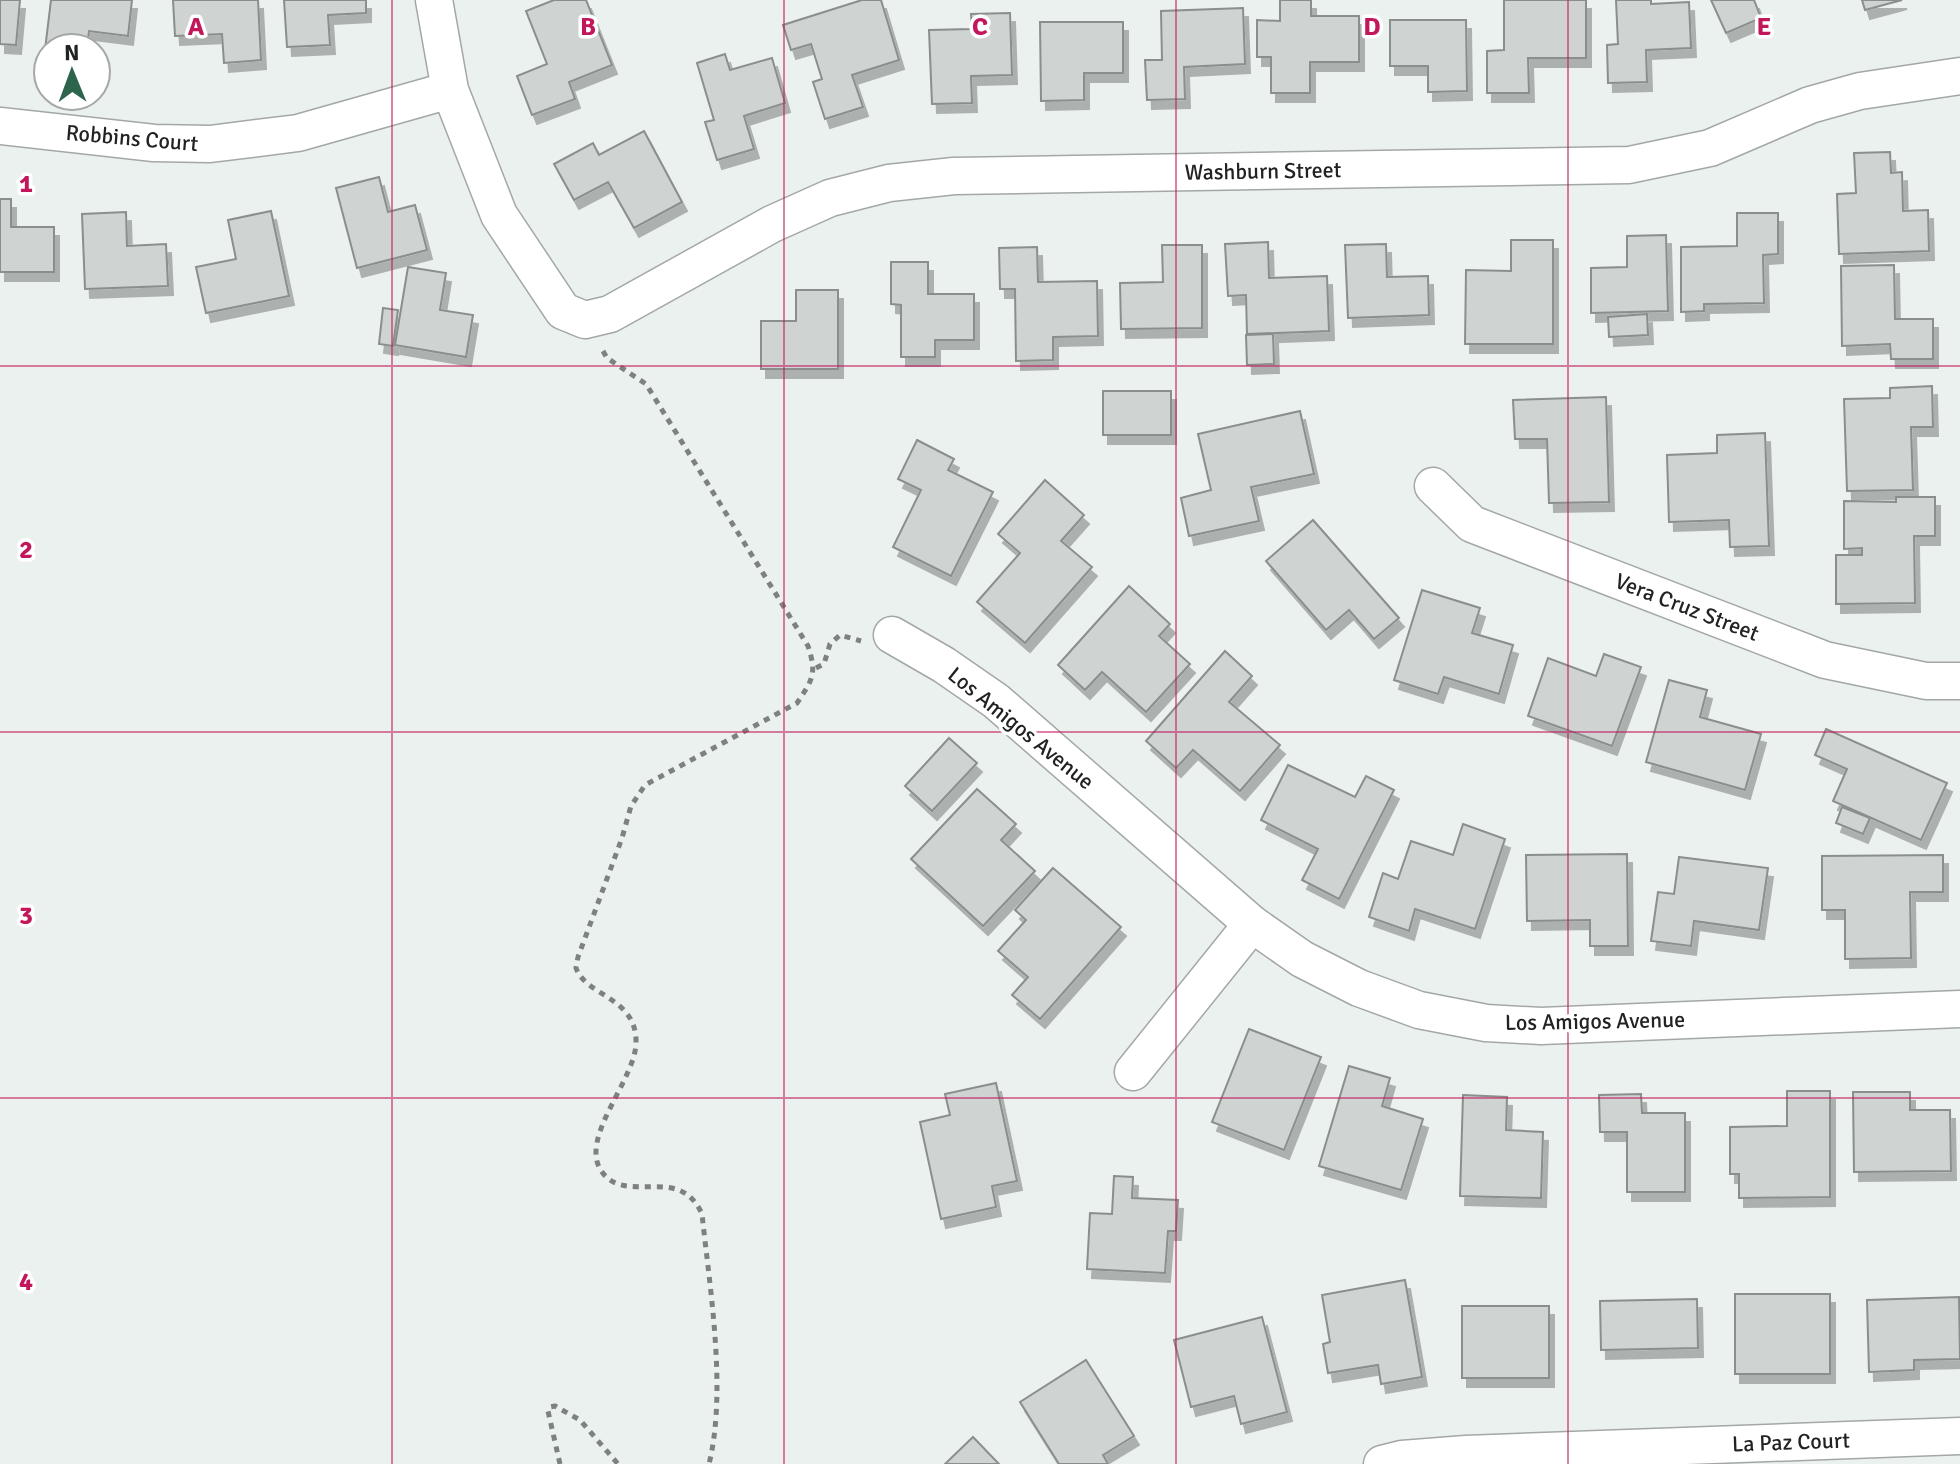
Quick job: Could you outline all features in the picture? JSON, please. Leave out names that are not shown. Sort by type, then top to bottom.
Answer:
[{"type":"street","points":[[434,0],[450,90],[499,215],[563,311],[585,320]]},
{"type":"street","name":"Washburn Street","points":[[585,320],[610,314],[772,224],[830,198],[889,183],[970,176],[1629,165],[1710,148],[1810,105],[1860,91],[1960,76]]},
{"type":"street","name":"Robbins Court","points":[[0,126],[154,143],[210,144],[298,133],[450,90]]},
{"type":"street","name":"Vera Cruz Street","points":[[1433,486],[1472,524],[1825,660],[1926,681],[1960,681]]},
{"type":"street","name":"Los Amigos Avenue","points":[[892,635],[944,665],[996,701],[1252,924],[1302,959],[1359,988],[1419,1010],[1486,1023],[1541,1026],[1960,1009]]},
{"type":"street","points":[[1133,1072],[1252,924]]},
{"type":"street","name":"La Paz Court","points":[[1382,1464],[1402,1459],[1466,1454],[1960,1436]]},
{"type":"path","points":[[585,320],[607,358],[646,384],[808,646],[815,668],[811,683],[797,703],[645,785],[631,806],[576,968],[586,983],[601,990],[621,1007],[633,1024],[636,1040],[633,1063],[596,1144],[596,1159],[602,1173],[613,1182],[625,1185],[686,1191],[702,1214],[716,1409],[709,1464]]},
{"type":"path","points":[[815,668],[824,664],[830,644],[840,635],[859,639],[873,658],[880,657],[892,635]]},
{"type":"path","points":[[560,1464],[548,1411],[555,1406],[580,1420],[618,1464]]},
{"type":"building","points":[[0,0],[20,0],[16,45],[0,44]]},
{"type":"building","points":[[51,0],[132,0],[128,36],[112,32],[47,32]]},
{"type":"building","points":[[173,0],[258,0],[261,60],[224,63],[222,34],[175,36]]},
{"type":"building","points":[[284,0],[366,0],[366,13],[328,15],[330,45],[287,47]]},
{"type":"building","points":[[554,0],[586,0],[612,65],[569,82],[575,99],[532,115],[517,76],[547,64],[526,11]]},
{"type":"building","points":[[862,0],[881,0],[899,60],[852,75],[863,107],[825,119],[813,82],[822,79],[811,44],[791,50],[783,25]]},
{"type":"building","points":[[1280,0],[1311,0],[1311,16],[1359,16],[1359,62],[1310,62],[1310,93],[1271,93],[1271,57],[1257,57],[1257,20],[1280,21]]},
{"type":"building","points":[[1504,0],[1586,0],[1586,58],[1528,58],[1529,93],[1487,93],[1487,51],[1504,50]]},
{"type":"building","points":[[1616,0],[1651,0],[1651,4],[1689,2],[1691,48],[1646,50],[1647,82],[1608,83],[1607,45],[1618,44]]},
{"type":"building","points":[[1711,0],[1754,0],[1761,18],[1726,33]]},
{"type":"building","points":[[1862,0],[1902,0],[1865,10]]},
{"type":"building","points":[[1243,8],[1245,64],[1184,67],[1185,99],[1147,100],[1145,60],[1162,60],[1161,11]]},
{"type":"building","points":[[1010,13],[1012,75],[971,76],[972,103],[932,104],[929,30],[972,29],[971,14]]},
{"type":"building","points":[[1390,20],[1466,20],[1467,91],[1428,92],[1428,66],[1390,66]]},
{"type":"building","points":[[1040,22],[1123,22],[1123,73],[1084,73],[1084,100],[1041,101]]},
{"type":"building","points":[[725,54],[730,70],[772,58],[785,103],[744,116],[754,149],[717,160],[705,122],[714,120],[697,63]]},
{"type":"building","points":[[644,131],[682,202],[634,228],[608,182],[574,200],[554,164],[593,143],[599,155]]},
{"type":"building","points":[[1890,152],[1891,173],[1902,172],[1903,211],[1928,210],[1929,251],[1839,254],[1837,194],[1856,193],[1854,153]]},
{"type":"building","points":[[379,177],[388,212],[415,205],[427,250],[357,268],[336,188]]},
{"type":"building","points":[[0,199],[11,199],[11,227],[54,227],[54,272],[0,272]]},
{"type":"building","points":[[271,211],[289,296],[206,313],[196,267],[236,259],[228,220]]},
{"type":"building","points":[[126,212],[127,246],[166,244],[168,286],[85,289],[82,214]]},
{"type":"building","points":[[1737,213],[1778,213],[1778,254],[1763,255],[1764,303],[1704,304],[1704,311],[1681,312],[1681,247],[1737,246]]},
{"type":"building","points":[[1666,235],[1668,311],[1591,313],[1591,268],[1627,267],[1627,236]]},
{"type":"building","points":[[1511,240],[1553,240],[1553,344],[1465,344],[1466,270],[1511,271]]},
{"type":"building","points":[[1268,242],[1269,278],[1327,276],[1329,331],[1247,334],[1246,295],[1228,296],[1225,244]]},
{"type":"building","points":[[1386,244],[1387,277],[1428,276],[1429,315],[1348,318],[1345,245]]},
{"type":"building","points":[[1162,245],[1202,245],[1202,328],[1121,329],[1120,283],[1163,282]]},
{"type":"building","points":[[1037,247],[1038,282],[1097,281],[1098,336],[1053,337],[1053,360],[1016,361],[1015,289],[1000,289],[999,248]]},
{"type":"building","points":[[891,262],[928,262],[928,294],[974,294],[974,340],[935,340],[935,357],[901,357],[901,305],[891,304]]},
{"type":"building","points":[[1894,265],[1895,319],[1933,319],[1933,359],[1891,359],[1890,344],[1842,346],[1841,266]]},
{"type":"building","points":[[408,267],[446,273],[440,310],[473,315],[466,357],[395,345]]},
{"type":"building","points":[[796,290],[838,290],[838,369],[761,369],[761,321],[796,321]]},
{"type":"building","points":[[383,308],[398,310],[393,346],[379,344]]},
{"type":"building","points":[[1647,314],[1648,335],[1609,337],[1608,317]]},
{"type":"building","points":[[1273,334],[1274,364],[1247,365],[1246,335]]},
{"type":"building","points":[[1932,386],[1933,427],[1911,427],[1913,490],[1847,491],[1844,399],[1890,398],[1890,388]]},
{"type":"building","points":[[1103,391],[1171,391],[1171,435],[1103,435]]},
{"type":"building","points":[[1606,397],[1609,502],[1549,503],[1547,439],[1515,439],[1513,400]]},
{"type":"building","points":[[1300,411],[1314,474],[1251,487],[1259,521],[1189,536],[1181,498],[1211,490],[1198,434]]},
{"type":"building","points":[[1765,433],[1769,546],[1730,547],[1729,520],[1669,522],[1667,455],[1717,453],[1717,435]]},
{"type":"building","points":[[917,440],[954,459],[948,470],[993,492],[951,576],[893,547],[921,490],[898,479]]},
{"type":"building","points":[[1045,480],[1084,515],[1061,541],[1092,567],[1025,643],[977,602],[1020,553],[998,534]]},
{"type":"building","points":[[1896,497],[1935,497],[1935,536],[1914,536],[1915,603],[1836,604],[1836,555],[1862,555],[1862,548],[1844,549],[1844,501],[1896,502]]},
{"type":"building","points":[[1313,520],[1399,618],[1374,639],[1349,610],[1326,630],[1266,561]]},
{"type":"building","points":[[1129,586],[1170,624],[1159,636],[1190,664],[1146,712],[1102,672],[1085,690],[1058,665]]},
{"type":"building","points":[[1422,590],[1480,608],[1472,633],[1513,645],[1499,694],[1444,677],[1438,694],[1394,680]]},
{"type":"building","points":[[1225,651],[1252,676],[1229,702],[1280,745],[1240,791],[1193,750],[1176,768],[1146,741]]},
{"type":"building","points":[[1604,654],[1641,667],[1612,746],[1528,716],[1548,658],[1596,676]]},
{"type":"building","points":[[1669,680],[1707,690],[1700,717],[1761,734],[1745,790],[1646,762]]},
{"type":"building","points":[[1826,729],[1947,783],[1921,840],[1833,801],[1847,769],[1815,755]]},
{"type":"building","points":[[949,738],[977,763],[932,811],[905,786]]},
{"type":"building","points":[[1288,765],[1355,797],[1366,776],[1394,790],[1339,899],[1302,880],[1318,849],[1261,820]]},
{"type":"building","points":[[977,789],[1016,824],[1001,840],[1035,871],[983,926],[911,859]]},
{"type":"building","points":[[1842,807],[1870,818],[1863,834],[1836,823]]},
{"type":"building","points":[[1463,824],[1505,839],[1475,929],[1415,909],[1409,931],[1369,917],[1383,873],[1398,879],[1411,841],[1453,855]]},
{"type":"building","points":[[1627,854],[1628,946],[1590,946],[1590,920],[1527,921],[1526,855]]},
{"type":"building","points":[[1943,855],[1943,892],[1910,892],[1911,958],[1845,959],[1845,910],[1822,910],[1822,856]]},
{"type":"building","points":[[1679,857],[1768,868],[1759,930],[1694,921],[1691,946],[1651,941],[1658,892],[1674,894]]},
{"type":"building","points":[[1053,868],[1121,927],[1040,1019],[1012,995],[1028,977],[998,951],[1026,920],[1015,910]]},
{"type":"building","points":[[1249,1029],[1321,1057],[1284,1150],[1212,1122]]},
{"type":"building","points":[[1349,1066],[1390,1078],[1382,1106],[1423,1119],[1401,1190],[1319,1166]]},
{"type":"building","points":[[996,1083],[1017,1181],[992,1186],[996,1207],[941,1219],[920,1122],[950,1115],[945,1094]]},
{"type":"building","points":[[1787,1091],[1830,1091],[1830,1197],[1739,1198],[1739,1174],[1730,1174],[1730,1127],[1787,1126]]},
{"type":"building","points":[[1853,1092],[1910,1092],[1910,1110],[1950,1110],[1951,1171],[1854,1172]]},
{"type":"building","points":[[1641,1094],[1642,1113],[1685,1113],[1685,1192],[1627,1192],[1627,1132],[1600,1132],[1599,1095]]},
{"type":"building","points":[[1463,1095],[1507,1097],[1506,1130],[1543,1132],[1541,1198],[1460,1196]]},
{"type":"building","points":[[1114,1176],[1133,1177],[1132,1198],[1178,1200],[1176,1231],[1168,1231],[1165,1273],[1087,1269],[1090,1213],[1112,1214]]},
{"type":"building","points":[[1405,1280],[1422,1377],[1381,1384],[1378,1365],[1328,1373],[1323,1344],[1330,1342],[1322,1295]]},
{"type":"building","points":[[1735,1294],[1830,1294],[1830,1374],[1735,1374]]},
{"type":"building","points":[[1959,1297],[1960,1359],[1914,1360],[1914,1370],[1869,1372],[1867,1300]]},
{"type":"building","points":[[1697,1299],[1698,1348],[1601,1350],[1600,1301]]},
{"type":"building","points":[[1462,1306],[1549,1306],[1549,1378],[1462,1378]]},
{"type":"building","points":[[1262,1317],[1287,1412],[1241,1424],[1234,1396],[1191,1407],[1174,1340]]},
{"type":"building","points":[[1086,1360],[1134,1436],[1103,1455],[1108,1464],[1059,1464],[1020,1402]]},
{"type":"building","points":[[973,1437],[999,1464],[945,1464]]}]
